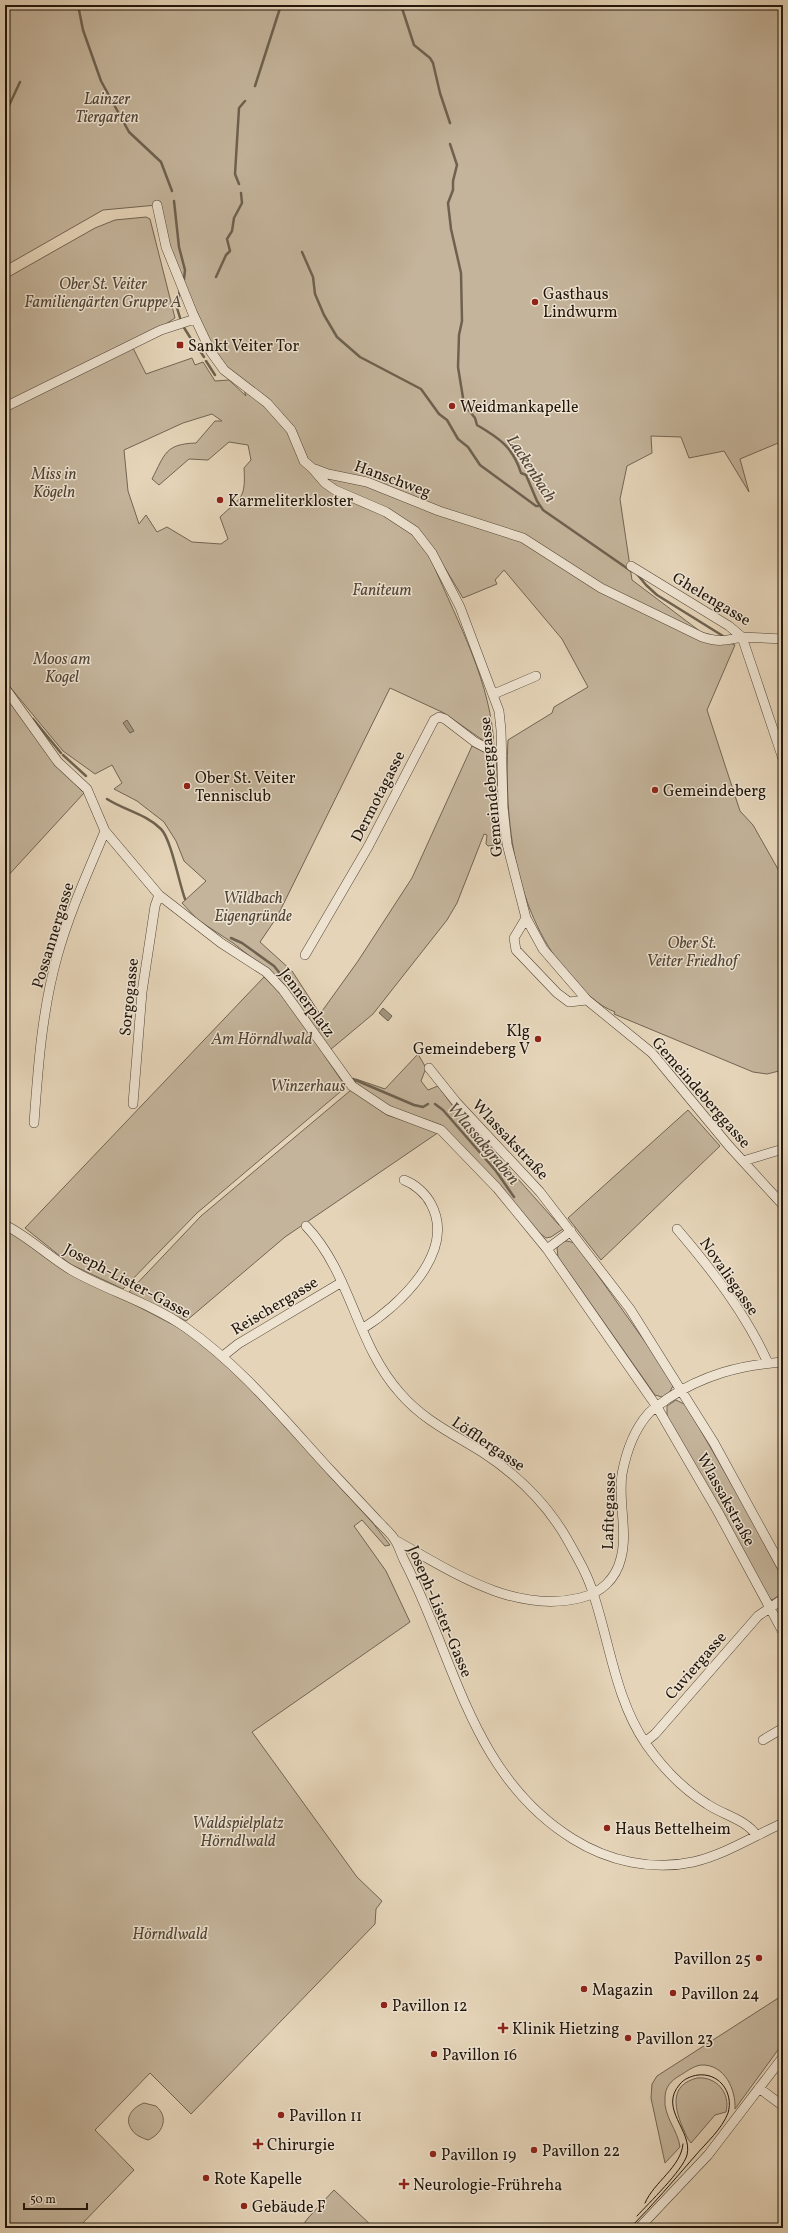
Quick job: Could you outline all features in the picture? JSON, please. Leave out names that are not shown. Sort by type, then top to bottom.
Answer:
[{"type":"street","points":[[157,205],[166,246],[195,319],[211,352],[224,370],[249,387],[267,403],[291,430],[304,461],[312,468]]},
{"type":"street","points":[[5,408],[161,330],[195,319]]},
{"type":"street","name":"Hanschweg","points":[[312,468],[328,474],[367,482],[439,510],[524,538],[623,600],[702,637],[715,642],[729,641],[742,636]]},
{"type":"street","name":"Gemeindeberggasse","points":[[312,468],[324,483],[335,490],[400,520],[415,531],[438,564],[463,614],[494,694],[501,730],[503,807],[508,844],[526,918],[543,949],[587,1000],[652,1052],[743,1161],[783,1150]]},
{"type":"street","name":"Ghelengasse","points":[[631,566],[729,626],[742,636],[783,640]]},
{"type":"street","points":[[742,636],[783,759]]},
{"type":"street","points":[[494,694],[536,676]]},
{"type":"street","points":[[5,688],[58,762],[87,789],[105,831]]},
{"type":"street","name":"Dermotagasse","points":[[305,955],[368,847],[434,720],[439,718],[445,719],[475,742],[502,756]]},
{"type":"street","name":"Jennerplatz","points":[[105,831],[159,895],[221,943],[266,972],[282,990],[352,1086],[388,1110],[441,1130]]},
{"type":"street","name":"Possannergasse","points":[[34,1123],[41,1038],[49,990],[58,955],[78,897],[105,831]]},
{"type":"street","name":"Sorgogasse","points":[[133,1104],[142,992],[155,906],[159,895]]},
{"type":"street","points":[[526,918],[514,938],[516,950],[539,976],[564,998],[574,1003],[587,1000]]},
{"type":"street","name":"Wlassakstraße","points":[[429,1068],[457,1103],[540,1192],[630,1309],[682,1389],[744,1495],[783,1569]]},
{"type":"street","name":"Wlassakstraße","points":[[441,1130],[497,1188],[547,1249],[657,1406],[718,1512],[783,1632]]},
{"type":"street","points":[[743,1161],[783,1205]]},
{"type":"street","points":[[362,1329],[388,1310],[412,1286],[428,1262],[437,1240],[437,1219],[431,1203],[422,1191],[404,1180]]},
{"type":"street","name":"Joseph-Lister-Gasse","points":[[5,1225],[72,1270],[123,1293],[182,1326],[223,1356],[395,1540],[421,1596],[478,1731],[490,1754],[516,1792],[536,1813],[560,1832],[585,1847],[611,1858],[643,1864],[661,1865],[693,1862],[783,1823]]},
{"type":"street","name":"Löfflergasse","points":[[306,1226],[326,1250],[342,1282],[362,1329],[389,1380],[414,1407],[446,1431],[495,1461],[522,1483],[536,1498],[565,1536],[582,1566],[594,1594],[621,1692],[632,1720],[645,1742],[670,1773],[687,1790],[706,1804],[750,1827],[756,1835]]},
{"type":"street","name":"Novalisgasse","points":[[677,1229],[728,1295],[744,1319],[768,1363]]},
{"type":"street","points":[[547,1249],[571,1231]]},
{"type":"street","name":"Reischergasse","points":[[223,1356],[238,1344],[342,1282]]},
{"type":"street","points":[[657,1406],[682,1389],[719,1373],[768,1363],[783,1362]]},
{"type":"street","name":"Lafitegasse","points":[[395,1540],[469,1581],[506,1594],[527,1599],[560,1602],[594,1594],[606,1585],[618,1569],[623,1543],[622,1475],[628,1451],[642,1422],[657,1406]]},
{"type":"street","points":[[769,1608],[783,1598]]},
{"type":"street","name":"Cuviergasse","points":[[645,1742],[655,1734],[758,1616],[769,1608]]},
{"type":"street","points":[[763,1740],[783,1728]]},
{"type":"street","points":[[639,2228],[708,2155],[783,2057]]},
{"type":"street","points":[[760,2088],[783,2106]]},
{"type":"green space","points":[[5,5],[783,5],[783,441],[740,459],[749,492],[724,451],[689,458],[681,437],[651,436],[652,453],[627,466],[620,499],[632,580],[701,632],[735,645],[707,710],[740,811],[753,825],[783,878],[783,1070],[767,1074],[753,1072],[614,1014],[615,1012],[592,998],[572,978],[552,953],[537,925],[525,896],[517,866],[511,834],[508,803],[508,740],[552,713],[554,707],[588,687],[562,639],[504,570],[495,580],[497,584],[463,598],[436,553],[433,564],[463,631],[480,677],[492,724],[494,748],[444,713],[390,688],[277,917],[260,942],[292,971],[320,1014],[358,961],[412,878],[472,746],[496,758],[502,844],[488,846],[486,844],[487,835],[484,834],[457,903],[447,920],[373,1014],[324,1055],[346,1087],[197,1213],[123,1289],[70,1264],[25,1228],[264,977],[281,994],[270,972],[233,943],[198,920],[182,903],[206,881],[184,861],[176,841],[164,822],[137,801],[114,789],[122,783],[112,765],[95,774],[63,751],[5,681],[5,279],[95,228],[115,220],[146,217],[150,219],[175,318],[132,346],[146,374],[192,358],[195,365],[203,362],[215,381],[229,380],[246,396],[244,390],[215,354],[173,256],[157,205],[103,210],[5,266]],"holes":[[[212,414],[222,421],[215,421],[196,443],[178,446],[167,452],[152,479],[159,485],[189,459],[208,460],[229,442],[248,445],[251,460],[244,468],[243,492],[241,497],[220,517],[228,539],[221,544],[192,542],[167,527],[157,532],[146,515],[139,524],[128,491],[124,450],[183,423]]]},
{"type":"green space","points":[[5,695],[53,762],[84,793],[5,879]]},
{"type":"green space","points":[[418,1054],[426,1068],[421,1081],[428,1090],[438,1086],[458,1113],[460,1111],[472,1123],[470,1125],[559,1225],[561,1224],[563,1229],[551,1237],[546,1238],[537,1231],[441,1125],[385,1105],[355,1085],[356,1079],[385,1089]]},
{"type":"green space","points":[[351,1090],[387,1115],[439,1132],[285,1237],[186,1321],[129,1292],[201,1216]]},
{"type":"green space","points":[[688,1110],[720,1146],[601,1260],[568,1218]]},
{"type":"green space","name":"Hörndlwald","points":[[5,1229],[124,1299],[183,1330],[216,1355],[252,1390],[372,1522],[390,1545],[385,1546],[362,1520],[354,1526],[386,1571],[410,1622],[252,1732],[357,1877],[382,1901],[376,1909],[375,1924],[191,2114],[150,2073],[95,2130],[134,2170],[78,2228],[5,2228]]},
{"type":"green space","points":[[567,1241],[575,1243],[670,1377],[673,1386],[668,1395],[662,1397],[655,1395],[558,1257],[557,1248],[561,1242]]},
{"type":"green space","points":[[676,1400],[686,1405],[743,1504],[783,1579],[783,1593],[772,1600],[768,1597],[667,1416],[667,1406]]},
{"type":"green space","points":[[783,1995],[783,2043],[735,2109],[731,2086],[723,2073],[717,2069],[701,2065],[692,2068],[671,2082],[665,2094],[665,2105],[668,2117],[677,2135],[680,2147],[665,2163],[651,2098],[652,2084],[657,2076]]},
{"type":"green space","points":[[697,2078],[704,2078],[716,2083],[724,2092],[727,2105],[726,2112],[715,2115],[691,2143],[688,2140],[679,2118],[676,2097],[682,2086],[688,2081]]},
{"type":"green space","points":[[144,2103],[156,2106],[163,2116],[160,2130],[148,2140],[135,2133],[129,2126],[130,2114],[136,2107]]},
{"type":"green space","points":[[334,2190],[374,2228],[306,2228],[305,2222]]},
{"type":"shaded area","points":[[127,720],[134,731],[130,733],[123,723]]},
{"type":"shaded area","points":[[383,1008],[392,1016],[388,1021],[379,1013]]},
{"type":"waterway","points":[[78,5],[83,30],[101,81],[129,132],[161,162],[172,191]]},
{"type":"waterway","points":[[255,86],[281,5]]},
{"type":"waterway","name":"Lackenbach","points":[[401,5],[414,45],[430,58],[433,63],[440,93],[450,123]]},
{"type":"waterway","points":[[5,114],[20,82]]},
{"type":"waterway","points":[[239,184],[235,174],[239,108],[245,101]]},
{"type":"waterway","name":"Lackenbach","points":[[450,144],[457,165],[453,181],[453,190],[448,203],[451,229],[461,273],[462,321],[459,335],[458,367],[464,404],[475,418],[477,425],[492,434],[504,444],[514,456],[521,473],[526,475],[537,501],[543,510],[631,571]]},
{"type":"waterway","points":[[216,277],[226,255],[230,251],[227,239],[232,231],[234,218],[242,203],[241,193]]},
{"type":"waterway","points":[[174,201],[179,247],[185,270],[184,279]]},
{"type":"waterway","points":[[302,252],[313,277],[315,294],[324,315],[337,337],[360,357],[421,389],[439,414],[447,420],[458,439],[468,447],[480,465],[536,506],[539,506]]},
{"type":"waterway","points":[[180,289],[177,308],[181,321]]},
{"type":"waterway","points":[[183,326],[193,342]]},
{"type":"waterway","points":[[198,348],[204,357]]},
{"type":"waterway","points":[[206,361],[215,375]]},
{"type":"waterway","name":"Lackenbach","points":[[637,574],[657,595],[723,636]]},
{"type":"waterway","name":"Wlassakgraben","points":[[33,719],[61,753]]},
{"type":"waterway","name":"Wlassakgraben","points":[[63,755],[86,776]]},
{"type":"waterway","name":"Wlassakgraben","points":[[107,799],[149,820],[165,834],[185,899]]},
{"type":"waterway","name":"Wlassakgraben","points":[[231,938],[242,943],[274,966],[286,981],[308,1002],[320,1029]]},
{"type":"waterway","name":"Wlassakgraben","points":[[353,1079],[414,1105],[423,1107],[428,1104]]},
{"type":"waterway","name":"Wlassakgraben","points":[[435,1104],[443,1110],[496,1171],[514,1197]]},
{"type":"tram line","points":[[630,2228],[722,2125],[728,2113],[729,2098],[722,2084],[714,2078],[695,2075],[682,2082],[674,2093],[674,2111],[688,2146],[687,2155],[672,2178],[637,2216]]},
{"type":"tram line","points":[[645,2203],[654,2188],[677,2160],[683,2144]]},
{"type":"place","name":"Gasthaus Lindwurm","points":[[535,302]]},
{"type":"place","name":"Sankt Veiter Tor","points":[[180,345]]},
{"type":"place","name":"Weidmankapelle","points":[[452,406]]},
{"type":"place","name":"Karmeliterkloster","points":[[220,500]]},
{"type":"place","name":"Ober St. Veiter Tennisclub","points":[[187,786]]},
{"type":"place","name":"Gemeindeberg","points":[[655,790]]},
{"type":"place","name":"Klg Gemeindeberg V","points":[[538,1039]]},
{"type":"place","name":"Haus Bettelheim","points":[[607,1828]]},
{"type":"place","name":"Pavillon 25","points":[[759,1958]]},
{"type":"place","name":"Magazin","points":[[584,1989]]},
{"type":"place","name":"Pavillon 24","points":[[673,1993]]},
{"type":"place","name":"Pavillon 12","points":[[384,2005]]},
{"type":"place","name":"Klinik Hietzing","points":[[503,2028]]},
{"type":"place","name":"Pavillon 23","points":[[628,2038]]},
{"type":"place","name":"Pavillon 16","points":[[434,2054]]},
{"type":"place","name":"Pavillon 11","points":[[281,2115]]},
{"type":"place","name":"Chirurgie","points":[[258,2144]]},
{"type":"place","name":"Pavillon 22","points":[[534,2150]]},
{"type":"place","name":"Pavillon 19","points":[[433,2154]]},
{"type":"place","name":"Rote Kapelle","points":[[206,2178]]},
{"type":"place","name":"Neurologie-Frühreha","points":[[404,2184]]},
{"type":"place","name":"Gebäude F","points":[[244,2206]]},
{"type":"park label","name":"Lainzer Tiergarten","points":[[107,107]]},
{"type":"park label","name":"Ober St. Veiter Familiengärten Gruppe A","points":[[103,292]]},
{"type":"park label","name":"Miss in Kögeln","points":[[54,482]]},
{"type":"park label","name":"Faniteum","points":[[382,589]]},
{"type":"park label","name":"Moos am Kogel","points":[[62,667]]},
{"type":"park label","name":"Wildbach Eigengründe","points":[[253,906]]},
{"type":"park label","name":"Ober St. Veiter Friedhof","points":[[692,951]]},
{"type":"park label","name":"Am Hörndlwald","points":[[262,1038]]},
{"type":"park label","name":"Winzerhaus","points":[[308,1085]]},
{"type":"park label","name":"Waldspielplatz Hörndlwald","points":[[238,1831]]}]
